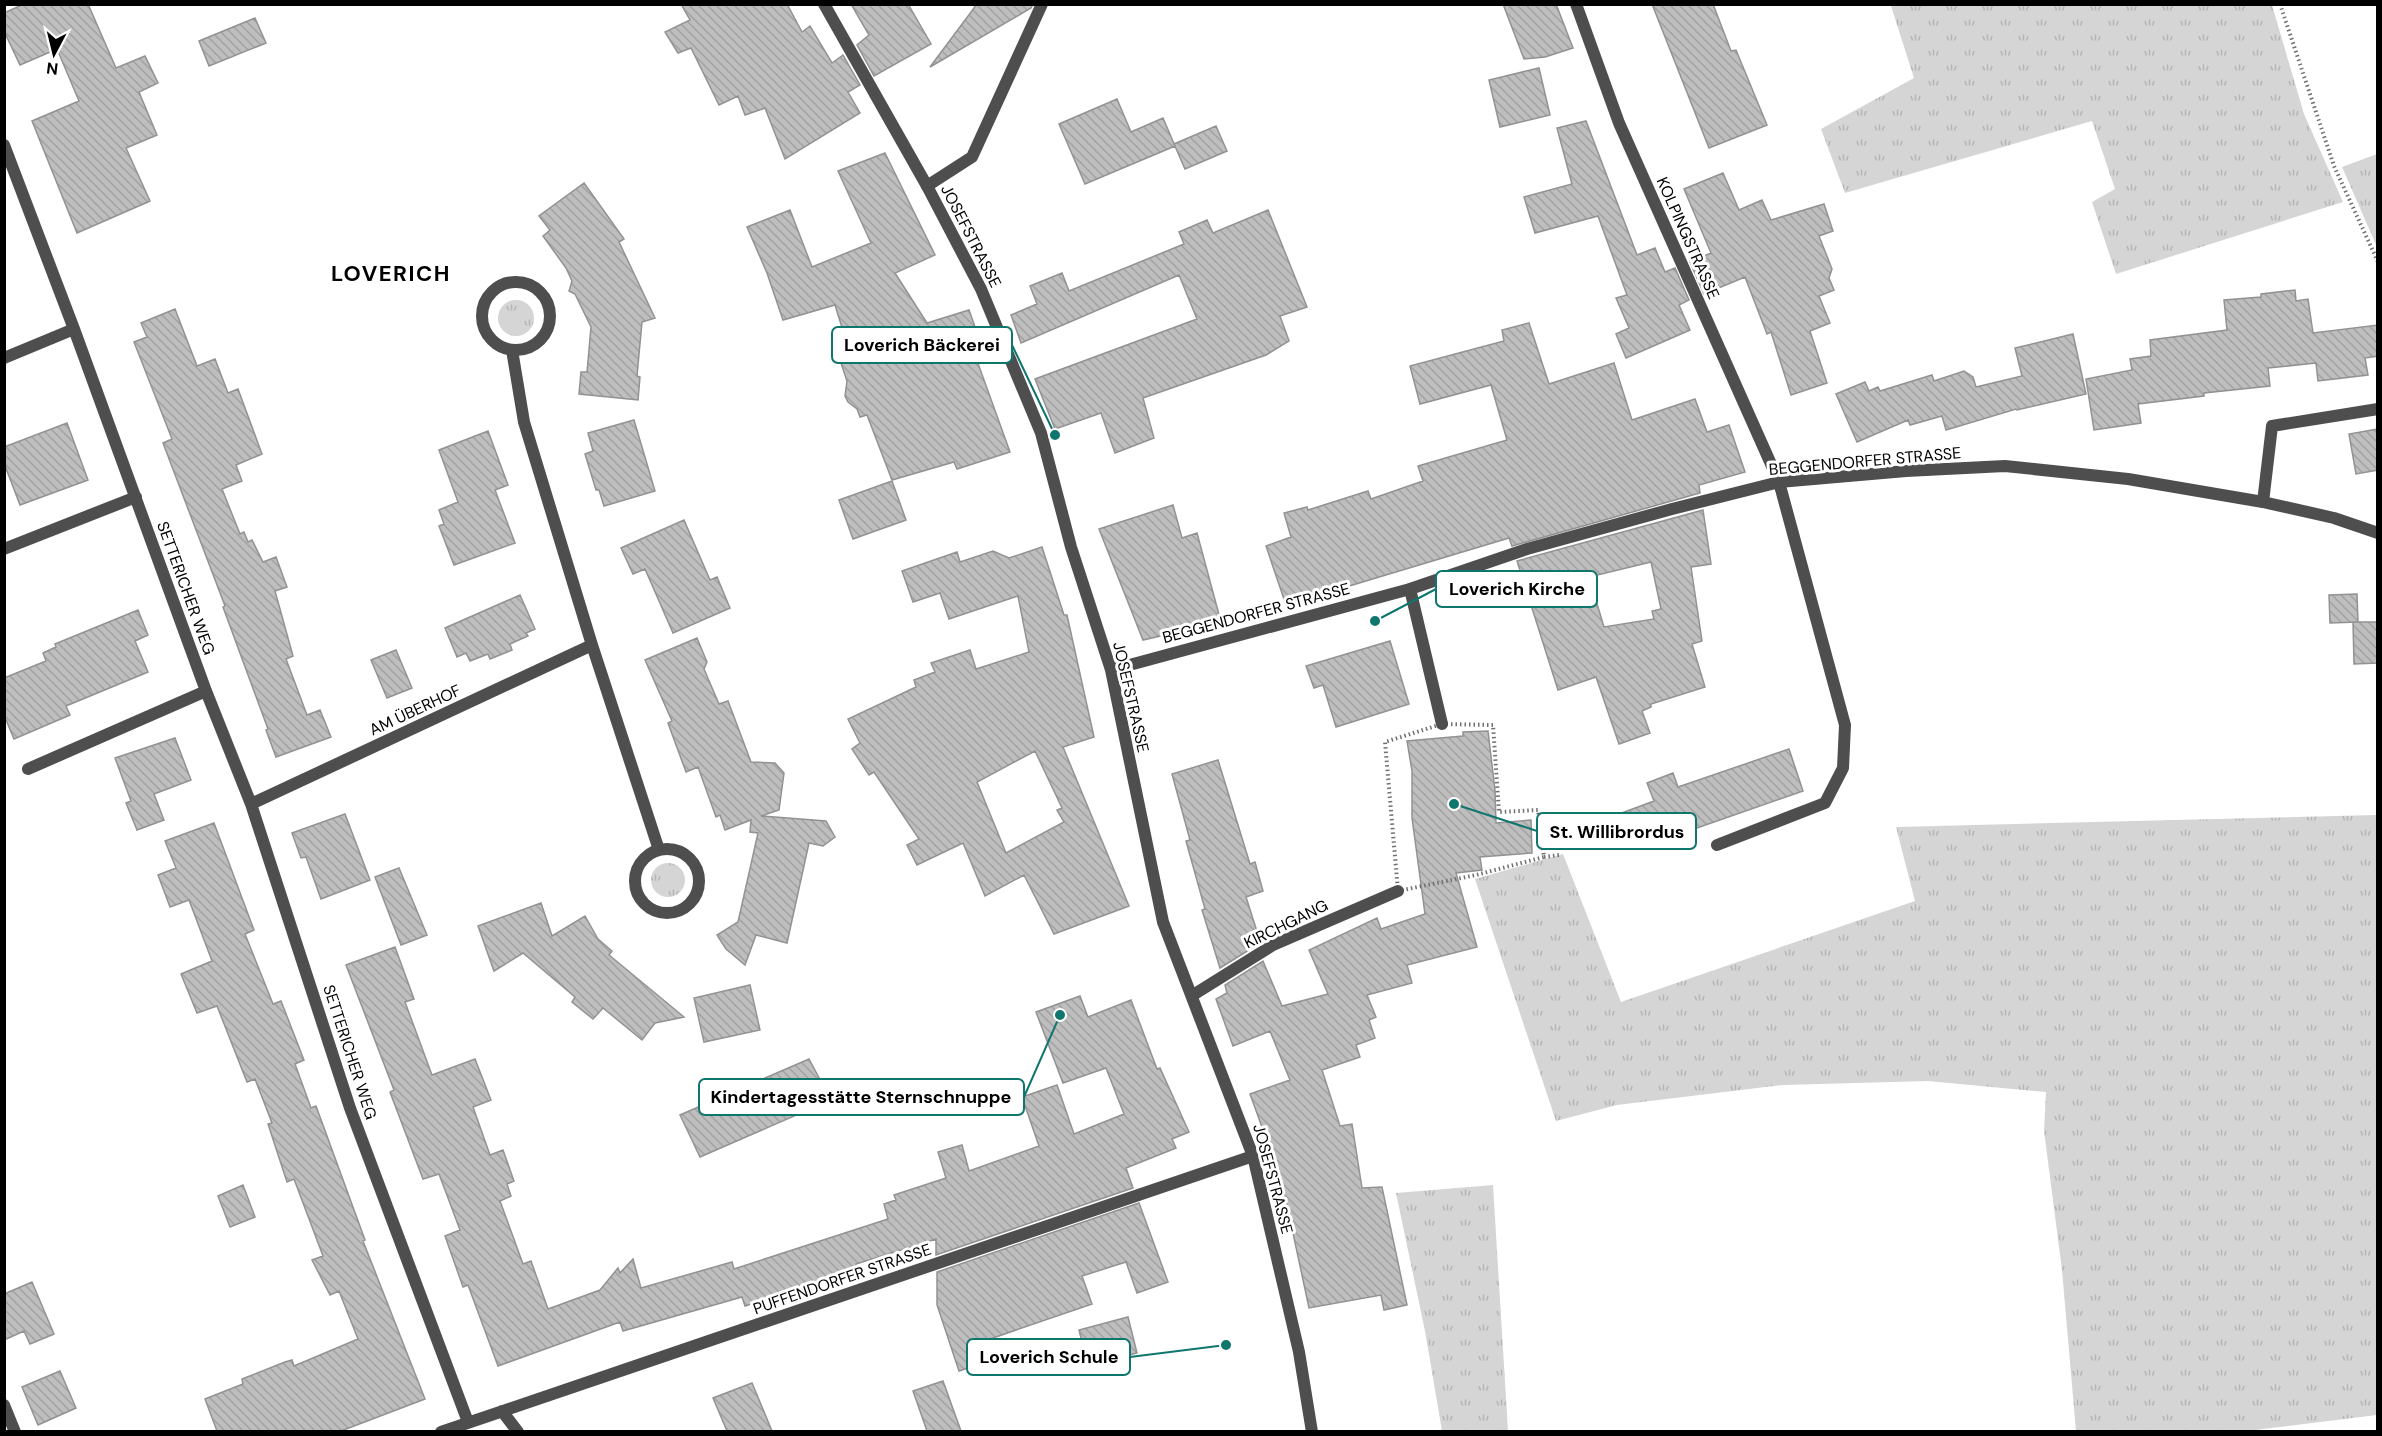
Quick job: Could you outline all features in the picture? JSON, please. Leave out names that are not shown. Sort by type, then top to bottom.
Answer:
[{"type":"street","name":"JOSEFSTRASSE","points":[[824,4],[927,186],[981,289],[1041,433],[1071,548],[1111,670],[1163,921],[1253,1156],[1299,1352],[1312,1431]]},
{"type":"street","points":[[927,186],[972,157],[1042,4]]},
{"type":"street","name":"KOLPINGSTRASSE","points":[[1576,4],[1619,123],[1779,482],[1845,725],[1843,768],[1825,803],[1718,845]]},
{"type":"street","name":"SETTERICHER WEG","points":[[4,145],[9,170],[74,329],[206,691],[251,804],[350,1108],[468,1422]]},
{"type":"street","points":[[508,282],[521,282],[532,285],[542,293],[548,303],[549,326],[543,337],[534,345],[523,350],[512,350],[500,347],[484,329],[483,306],[497,287],[508,282]]},
{"type":"street","points":[[4,358],[74,329]]},
{"type":"street","points":[[512,350],[524,422],[658,850]]},
{"type":"street","points":[[2263,501],[2272,426],[2378,409]]},
{"type":"street","name":"BEGGENDORFER STRASSE","points":[[1111,670],[1410,588],[1527,549],[1672,508],[1779,482],[1906,471],[2005,466],[2128,479],[2263,501],[2334,518],[2378,533]]},
{"type":"street","points":[[4,549],[136,497]]},
{"type":"street","points":[[1410,588],[1442,724]]},
{"type":"street","name":"AM ÜBERHOF","points":[[251,804],[592,645]]},
{"type":"street","points":[[28,769],[206,691]]},
{"type":"street","points":[[671,849],[683,853],[692,861],[698,872],[699,885],[695,897],[687,906],[676,912],[664,913],[652,909],[642,901],[636,890],[635,877],[639,865],[647,856],[658,850],[671,849]]},
{"type":"street","name":"KIRCHGANG","points":[[1193,995],[1273,945],[1398,891]]},
{"type":"street","name":"PUFFENDORFER STRASSE","points":[[441,1431],[1253,1156]]},
{"type":"street","points":[[4,1405],[15,1431]]},
{"type":"street","points":[[502,1411],[518,1431]]},
{"type":"path","points":[[2280,4],[2334,166],[2378,262]]},
{"type":"path","points":[[1544,857],[1538,810],[1499,812],[1493,725],[1442,724],[1385,742],[1398,891],[1558,855]]},
{"type":"green space","points":[[1897,4],[2272,5],[2304,114],[2343,202],[2116,274],[2092,202],[2115,189],[2092,121],[1845,193],[1821,129],[1914,78],[1891,6]]},
{"type":"green space","points":[[2377,154],[2377,247],[2342,167]]},
{"type":"green space","points":[[516,300],[529,305],[534,318],[529,331],[516,336],[503,331],[498,318],[503,305]]},
{"type":"green space","points":[[2377,815],[2377,1415],[2238,1432],[2076,1431],[2062,1270],[2044,1131],[2046,1092],[1928,1081],[1783,1085],[1617,1105],[1556,1121],[1475,879],[1563,854],[1621,1002],[1915,901],[1896,827]]},
{"type":"green space","points":[[668,863],[680,868],[685,880],[680,892],[668,897],[656,892],[651,880],[656,868]]},
{"type":"green space","points":[[1493,1185],[1508,1431],[1442,1431],[1425,1331],[1396,1193]]},
{"type":"building","points":[[24,4],[88,4],[116,68],[145,56],[158,83],[139,92],[157,135],[126,148],[150,201],[77,233],[32,121],[79,101],[57,49],[20,65],[4,31],[4,13]]},
{"type":"building","points":[[681,4],[787,4],[802,32],[810,26],[832,63],[843,55],[860,85],[848,92],[860,113],[785,159],[765,108],[745,115],[738,96],[719,105],[691,48],[678,53],[665,32],[690,20]]},
{"type":"building","points":[[851,4],[908,4],[931,44],[874,76],[857,45],[869,35]]},
{"type":"building","points":[[977,4],[1033,4],[1031,8],[930,67]]},
{"type":"building","points":[[1503,4],[1556,4],[1573,48],[1545,57],[1524,59]]},
{"type":"building","points":[[1652,4],[1713,4],[1731,51],[1736,50],[1767,125],[1709,148]]},
{"type":"building","points":[[255,18],[266,43],[209,66],[199,41]]},
{"type":"building","points":[[1539,68],[1550,115],[1500,127],[1489,80]]},
{"type":"building","points":[[1117,99],[1131,132],[1163,118],[1175,146],[1085,184],[1059,124]]},
{"type":"building","points":[[1586,121],[1637,255],[1655,248],[1665,272],[1675,268],[1689,300],[1679,305],[1690,330],[1626,358],[1616,334],[1629,328],[1616,298],[1627,295],[1598,216],[1535,233],[1524,197],[1572,184],[1557,128]]},
{"type":"building","points":[[1216,126],[1227,151],[1185,169],[1174,144]]},
{"type":"building","points":[[885,153],[935,255],[895,273],[927,323],[969,310],[980,341],[971,344],[1010,452],[957,469],[954,462],[892,480],[867,415],[860,417],[857,409],[848,402],[845,396],[847,381],[841,363],[852,360],[835,305],[783,320],[767,273],[747,227],[790,210],[812,267],[871,243],[838,171]]},
{"type":"building","points":[[1723,173],[1739,210],[1762,200],[1771,220],[1824,204],[1833,231],[1819,236],[1832,269],[1829,278],[1834,290],[1819,296],[1830,323],[1810,331],[1827,383],[1791,395],[1771,332],[1767,334],[1745,277],[1704,294],[1690,262],[1711,253],[1684,189]]},
{"type":"building","points":[[584,183],[624,239],[619,242],[655,318],[642,322],[637,376],[640,377],[638,400],[579,394],[581,372],[587,372],[591,327],[575,294],[569,291],[572,281],[566,268],[543,236],[550,230],[539,216]]},
{"type":"building","points":[[1268,210],[1307,307],[1280,316],[1289,341],[1266,355],[1143,398],[1154,438],[1115,453],[1101,413],[1055,429],[1035,379],[1197,319],[1179,275],[1021,343],[1011,315],[1037,304],[1030,286],[1062,273],[1069,291],[1184,244],[1179,232],[1207,220],[1213,233]]},
{"type":"building","points":[[2295,290],[2296,301],[2308,299],[2313,333],[2378,325],[2378,356],[2365,358],[2368,375],[2318,381],[2316,363],[2268,368],[2270,386],[2204,393],[2204,396],[2138,404],[2141,423],[2094,430],[2086,379],[2132,370],[2130,359],[2151,356],[2150,340],[2227,330],[2224,300],[2261,297],[2261,294]]},
{"type":"building","points":[[175,309],[197,366],[215,359],[228,393],[238,389],[262,454],[236,465],[242,481],[222,489],[240,534],[244,532],[248,542],[252,540],[263,562],[276,557],[287,587],[275,591],[293,656],[286,659],[307,715],[320,710],[331,737],[276,757],[223,607],[225,606],[163,443],[172,439],[134,342],[147,337],[141,323]]},
{"type":"building","points":[[1529,323],[1549,384],[1614,363],[1632,420],[1695,399],[1707,432],[1729,425],[1745,472],[1699,485],[1700,493],[1512,546],[1509,538],[1286,605],[1266,546],[1291,537],[1284,513],[1307,507],[1308,510],[1368,491],[1371,499],[1423,481],[1418,466],[1507,440],[1491,385],[1420,404],[1410,366],[1504,341],[1502,330]]},
{"type":"building","points":[[2073,334],[2086,394],[2016,409],[1946,430],[1942,416],[1910,425],[1908,420],[1857,442],[1836,394],[1865,382],[1869,391],[1878,387],[1880,391],[1932,375],[1934,381],[1964,371],[1973,377],[1976,387],[2022,376],[2015,348]]},
{"type":"building","points":[[634,420],[655,491],[604,506],[599,490],[596,490],[585,454],[593,451],[588,433]]},
{"type":"building","points":[[67,423],[88,480],[20,505],[4,463],[4,447]]},
{"type":"building","points":[[2378,429],[2378,470],[2356,474],[2349,434]]},
{"type":"building","points":[[488,431],[508,485],[495,490],[515,543],[454,565],[439,526],[444,524],[439,510],[458,502],[439,450]]},
{"type":"building","points":[[892,481],[906,520],[853,539],[839,500]]},
{"type":"building","points":[[1173,505],[1182,538],[1197,533],[1221,622],[1143,640],[1099,529]]},
{"type":"building","points":[[1703,510],[1711,564],[1691,567],[1702,641],[1692,644],[1705,687],[1651,704],[1651,707],[1642,711],[1650,733],[1619,744],[1596,677],[1558,690],[1517,561]],"holes":[[[1651,562],[1661,609],[1652,611],[1654,619],[1604,627],[1589,577]]]},
{"type":"building","points":[[684,520],[710,580],[717,577],[730,608],[673,633],[645,569],[633,574],[621,548]]},
{"type":"building","points":[[1042,547],[1064,615],[1067,615],[1094,737],[1063,747],[1129,906],[1054,934],[1024,875],[985,896],[963,843],[917,865],[907,845],[919,839],[874,772],[869,775],[852,749],[860,743],[848,719],[916,687],[914,680],[935,672],[931,663],[970,650],[976,669],[1029,652],[1018,596],[949,619],[940,593],[913,602],[902,571],[957,552],[960,562],[993,551],[1009,558]],"holes":[[[1035,751],[1062,808],[1057,810],[1064,822],[1006,853],[977,782]]]},
{"type":"building","points":[[2357,594],[2358,622],[2330,623],[2329,595]]},
{"type":"building","points":[[520,595],[535,629],[526,633],[528,636],[510,644],[512,650],[490,659],[488,654],[470,661],[466,653],[457,657],[445,628]]},
{"type":"building","points":[[138,610],[148,635],[135,641],[148,672],[66,706],[70,715],[14,739],[4,715],[4,678],[46,661],[43,653],[56,647],[55,644]]},
{"type":"building","points":[[2353,622],[2378,622],[2378,663],[2354,664]]},
{"type":"building","points":[[697,638],[707,662],[704,669],[719,704],[728,701],[751,762],[775,763],[784,773],[779,810],[761,816],[826,821],[835,837],[823,846],[809,843],[787,943],[756,935],[745,965],[726,949],[717,935],[738,922],[758,833],[750,832],[751,820],[725,830],[720,815],[716,817],[698,767],[686,772],[668,723],[672,721],[645,660]]},
{"type":"building","points":[[1390,641],[1409,704],[1336,727],[1323,685],[1314,688],[1306,666]]},
{"type":"building","points":[[396,650],[412,688],[387,698],[371,660]]},
{"type":"building","points":[[1488,731],[1495,790],[1496,823],[1531,820],[1532,853],[1480,857],[1482,870],[1456,873],[1477,947],[1407,965],[1412,983],[1367,995],[1376,1017],[1369,1020],[1375,1038],[1356,1045],[1360,1057],[1322,1070],[1340,1126],[1352,1124],[1362,1188],[1382,1187],[1407,1305],[1384,1310],[1381,1295],[1309,1308],[1287,1205],[1275,1163],[1250,1094],[1290,1080],[1270,1031],[1233,1046],[1216,999],[1227,993],[1225,985],[1263,961],[1282,1006],[1328,994],[1309,950],[1377,918],[1381,929],[1425,914],[1412,818],[1412,771],[1407,741],[1463,736],[1463,732]]},
{"type":"building","points":[[175,738],[191,780],[154,794],[164,820],[137,830],[126,803],[131,801],[115,758]]},
{"type":"building","points":[[1789,749],[1803,791],[1694,829],[1690,815],[1601,848],[1592,824],[1654,801],[1647,783],[1673,773],[1678,787]]},
{"type":"building","points":[[1218,760],[1250,864],[1255,862],[1263,891],[1246,897],[1260,941],[1255,942],[1257,945],[1220,968],[1202,910],[1205,909],[1186,841],[1190,840],[1172,774]]},
{"type":"building","points":[[345,814],[370,880],[321,899],[306,857],[301,858],[292,833]]},
{"type":"building","points":[[214,823],[254,930],[245,934],[273,1004],[281,1001],[304,1060],[295,1064],[311,1108],[316,1106],[365,1240],[363,1241],[425,1399],[341,1431],[217,1431],[205,1399],[243,1384],[242,1379],[285,1362],[292,1360],[294,1366],[358,1339],[339,1291],[330,1295],[312,1260],[323,1256],[294,1179],[287,1182],[268,1124],[272,1123],[255,1079],[247,1082],[217,1006],[197,1013],[181,974],[212,961],[189,900],[170,907],[158,875],[176,868],[165,841]]},
{"type":"building","points":[[399,868],[427,935],[401,945],[375,877]]},
{"type":"building","points":[[541,903],[552,936],[585,916],[598,939],[612,951],[609,955],[684,1017],[655,1023],[642,1040],[603,1008],[593,1019],[572,1002],[575,997],[523,953],[494,971],[478,926]]},
{"type":"building","points":[[395,947],[414,999],[405,1002],[432,1075],[475,1059],[491,1100],[473,1107],[490,1155],[503,1150],[514,1181],[507,1184],[511,1196],[500,1201],[523,1264],[531,1261],[548,1309],[600,1290],[618,1268],[620,1273],[633,1259],[641,1288],[732,1262],[734,1269],[888,1219],[884,1204],[896,1200],[894,1195],[946,1178],[938,1152],[962,1145],[969,1171],[1039,1146],[1022,1097],[1057,1085],[1074,1134],[1124,1114],[1106,1068],[1063,1083],[1036,1012],[1080,996],[1088,1017],[1131,1000],[1157,1069],[1160,1068],[1189,1132],[1172,1139],[1176,1148],[1126,1168],[1133,1188],[936,1255],[936,1239],[856,1264],[858,1270],[745,1306],[742,1297],[623,1331],[620,1322],[498,1366],[468,1285],[463,1287],[445,1236],[460,1230],[439,1174],[423,1179],[390,1092],[394,1090],[346,965]]},
{"type":"building","points":[[750,985],[760,1030],[704,1042],[694,998]]},
{"type":"building","points":[[809,1059],[831,1100],[700,1157],[680,1115]]},
{"type":"building","points":[[243,1185],[255,1217],[230,1227],[218,1196]]},
{"type":"building","points":[[1139,1203],[1168,1282],[1137,1293],[1126,1262],[1082,1276],[1092,1304],[990,1339],[996,1359],[959,1371],[937,1305],[937,1272]]},
{"type":"building","points":[[32,1282],[54,1334],[30,1344],[24,1331],[4,1340],[4,1294]]},
{"type":"building","points":[[1128,1317],[1137,1353],[1088,1365],[1079,1330]]},
{"type":"building","points":[[60,1371],[76,1408],[38,1425],[22,1387]]},
{"type":"building","points":[[943,1381],[961,1431],[927,1431],[913,1391]]},
{"type":"building","points":[[752,1383],[772,1431],[727,1431],[713,1398]]},
{"type":"place","name":"Loverich Bäckerei","points":[[1055,435]]},
{"type":"place","name":"Loverich Kirche","points":[[1375,621]]},
{"type":"place","name":"St. Willibrordus","points":[[1454,804]]},
{"type":"place","name":"Kindertagesstätte Sternschnuppe","points":[[1060,1015]]},
{"type":"place","name":"Loverich Schule","points":[[1226,1345]]},
{"type":"district","name":"LOVERICH","points":[[391,273]]}]
